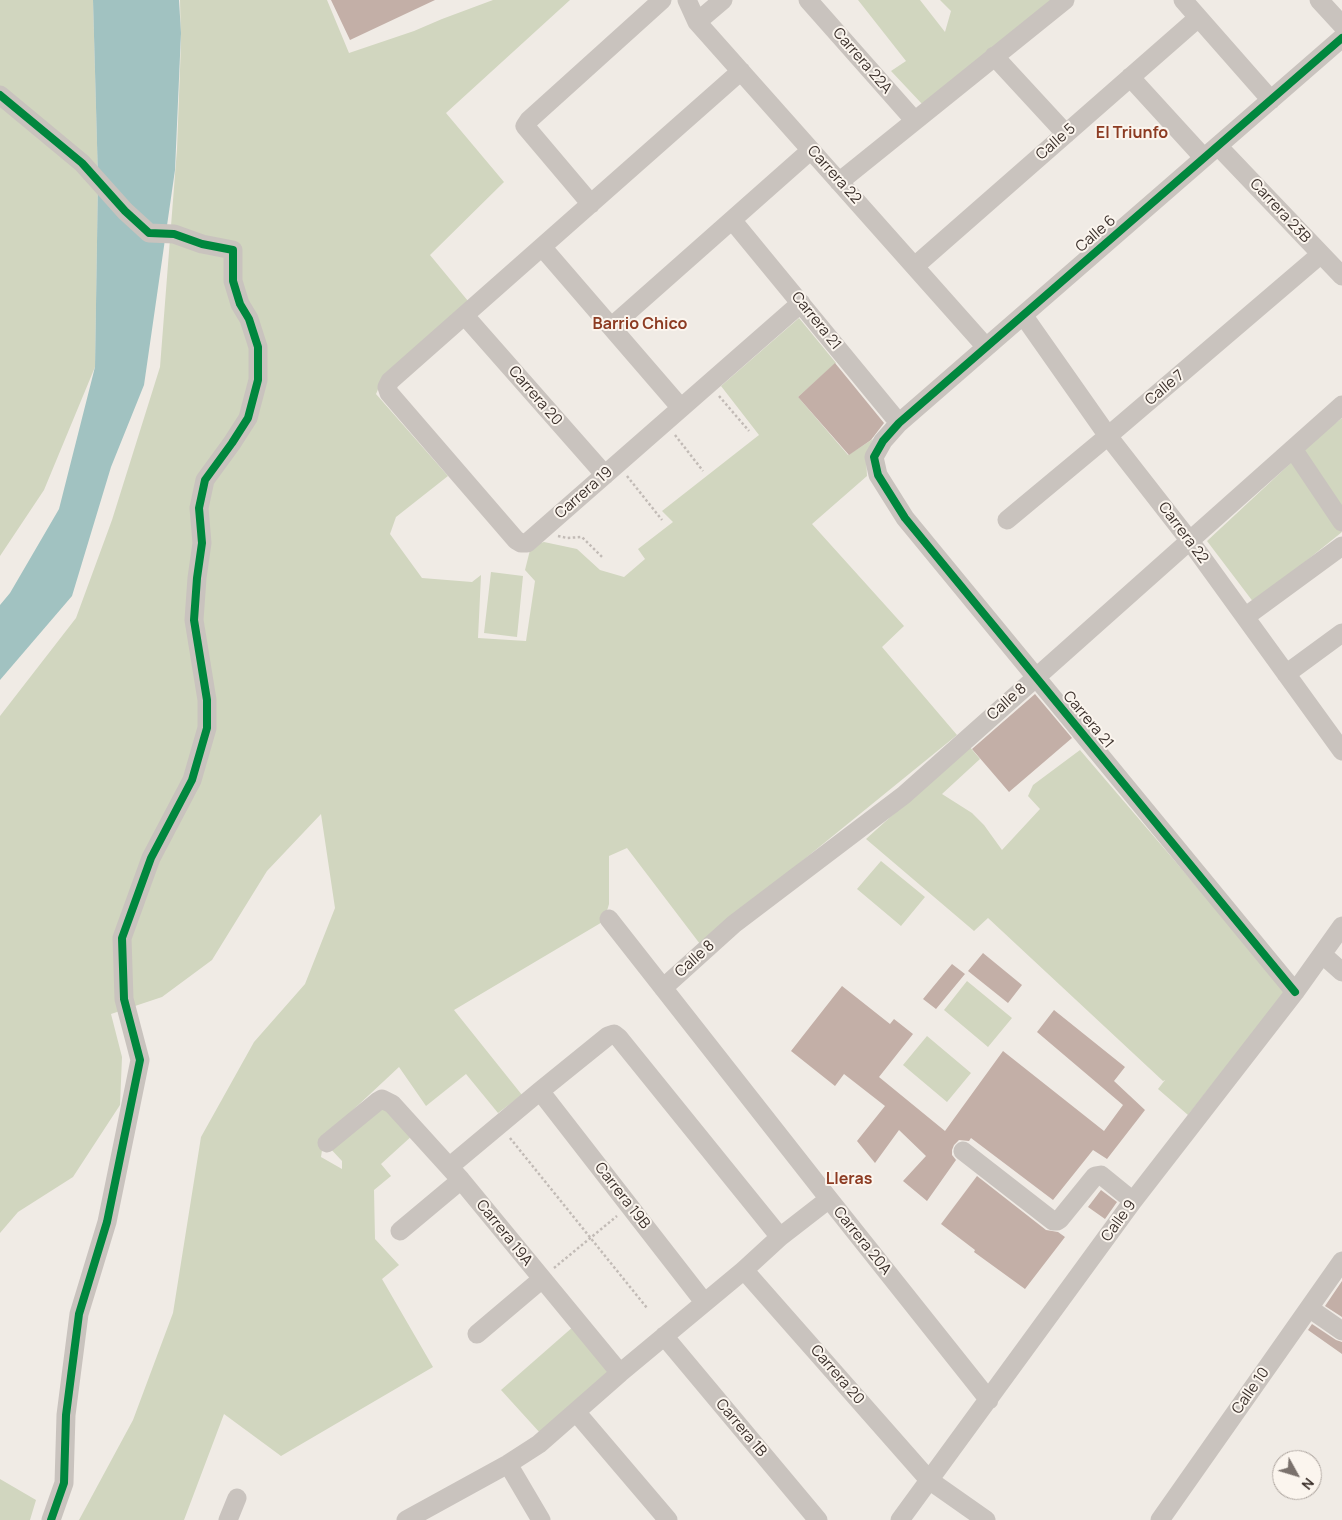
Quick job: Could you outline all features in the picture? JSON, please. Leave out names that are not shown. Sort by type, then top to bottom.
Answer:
[{"type":"street","points":[[591,204],[525,126],[529,120],[662,0]]},
{"type":"street","name":"Carrera 22","points":[[687,0],[697,22],[986,347]]},
{"type":"street","points":[[697,22],[723,0]]},
{"type":"street","name":"Carrera 22A","points":[[808,0],[915,121]]},
{"type":"street","points":[[839,182],[1065,0]]},
{"type":"street","points":[[1182,0],[1272,100]]},
{"type":"street","points":[[1319,0],[1342,26]]},
{"type":"street","name":"Calle 5","points":[[915,266],[1198,18]]},
{"type":"street","name":"Calle 6","points":[[874,457],[883,441],[899,424],[1342,38]]},
{"type":"street","points":[[994,56],[1066,134]]},
{"type":"street","points":[[465,316],[741,71]]},
{"type":"street","points":[[1130,77],[1204,158]]},
{"type":"street","points":[[0,95],[82,163],[125,211],[149,233],[174,234],[202,244],[233,250],[233,281],[240,304],[248,319],[258,347],[258,380],[248,418],[205,480],[199,508],[202,544],[194,620],[207,700],[207,728],[192,780],[151,858],[122,938],[124,999],[140,1060],[134,1097],[107,1222],[79,1314],[66,1415],[64,1482],[51,1520]]},
{"type":"street","name":"Carrera 23B","points":[[1218,146],[1321,254],[1341,272]]},
{"type":"street","points":[[611,327],[811,150]]},
{"type":"street","name":"Carrera 21","points":[[732,220],[899,424]]},
{"type":"street","points":[[542,247],[680,408]]},
{"type":"street","name":"Calle 7","points":[[1007,520],[1321,254]]},
{"type":"street","name":"Carrera 19","points":[[465,316],[390,381],[387,387],[389,393],[516,540],[527,543],[801,303]]},
{"type":"street","name":"Carrera 22","points":[[1024,315],[1108,436],[1190,541],[1286,674],[1336,731],[1342,752]]},
{"type":"street","name":"Carrera 20","points":[[465,316],[611,470]]},
{"type":"street","name":"Calle 8","points":[[663,988],[734,924],[904,795],[1342,405]]},
{"type":"street","points":[[1293,449],[1342,522]]},
{"type":"street","name":"Carrera 21","points":[[874,457],[878,475],[905,518],[1295,992]]},
{"type":"street","points":[[1245,618],[1342,546]]},
{"type":"street","points":[[1286,674],[1342,634]]},
{"type":"street","name":"Carrera 20A","points":[[609,919],[989,1400]]},
{"type":"street","name":"Calle 9","points":[[900,1520],[1134,1201],[1295,992],[1342,926]]},
{"type":"street","points":[[1322,955],[1342,972]]},
{"type":"street","points":[[400,1231],[500,1125],[608,1036],[614,1034],[780,1237]]},
{"type":"street","name":"Carrera 19B","points":[[540,1091],[704,1302]]},
{"type":"street","name":"Carrera 19A","points":[[327,1143],[377,1102],[382,1099],[392,1104],[455,1173],[620,1373]]},
{"type":"street","points":[[963,1151],[1057,1222],[1095,1176],[1101,1175],[1134,1201]]},
{"type":"street","points":[[406,1520],[508,1464],[539,1444],[620,1373],[744,1270],[780,1237],[829,1199]]},
{"type":"street","name":"Calle 10","points":[[1160,1520],[1342,1261]]},
{"type":"street","name":"Carrera 20","points":[[744,1270],[929,1480],[986,1520]]},
{"type":"street","points":[[477,1334],[542,1279]]},
{"type":"street","points":[[1309,1308],[1342,1331]]},
{"type":"street","name":"Carrera 1B","points":[[664,1336],[818,1520]]},
{"type":"street","points":[[576,1412],[668,1520]]},
{"type":"street","points":[[508,1464],[541,1520]]},
{"type":"street","points":[[228,1520],[237,1498]]},
{"type":"path","points":[[709,384],[749,431]]},
{"type":"path","points":[[665,422],[703,471]]},
{"type":"path","points":[[611,470],[662,520]]},
{"type":"path","points":[[540,531],[567,538],[582,537],[603,558]]},
{"type":"path","points":[[500,1125],[647,1308]]},
{"type":"path","points":[[542,1279],[629,1206]]},
{"type":"green space","points":[[0,0],[93,0],[98,179],[95,367],[44,490],[0,556]]},
{"type":"green space","points":[[180,0],[327,0],[349,53],[414,31],[493,0],[570,0],[446,113],[504,182],[430,255],[468,301],[384,376],[376,394],[448,476],[396,517],[390,534],[422,578],[472,582],[481,575],[478,638],[526,641],[535,581],[525,570],[531,546],[544,542],[577,549],[600,570],[624,577],[645,559],[638,549],[673,522],[662,511],[759,435],[721,386],[799,318],[836,363],[798,397],[848,455],[873,439],[866,456],[867,476],[812,524],[904,626],[882,647],[957,735],[700,944],[627,848],[609,856],[609,904],[604,921],[454,1010],[522,1095],[498,1113],[466,1074],[426,1106],[399,1067],[324,1137],[321,1157],[342,1169],[342,1161],[328,1146],[383,1103],[414,1134],[381,1164],[391,1176],[374,1190],[375,1239],[399,1265],[382,1279],[433,1367],[281,1456],[224,1414],[184,1520],[79,1520],[133,1420],[173,1313],[201,1137],[254,1042],[305,984],[335,908],[321,814],[267,871],[212,960],[162,997],[111,1014],[122,1057],[120,1105],[73,1177],[18,1212],[0,1233],[0,716],[76,618],[112,520],[160,367],[177,149],[181,43]]},
{"type":"green space","points":[[858,0],[920,0],[945,32],[951,11],[940,0],[1057,0],[923,105],[891,71],[906,61]]},
{"type":"green space","points":[[1342,418],[1342,507],[1302,448]]},
{"type":"green space","points":[[1294,460],[1342,532],[1254,603],[1207,541]]},
{"type":"green space","points":[[491,572],[523,576],[517,637],[484,633]]},
{"type":"green space","points":[[969,746],[980,759],[942,794],[972,813],[984,825],[1002,850],[1040,809],[1028,796],[1033,785],[1080,750],[1286,991],[1188,1115],[1158,1089],[1165,1080],[1163,1081],[988,918],[974,931],[866,839]]},
{"type":"green space","points":[[881,861],[925,897],[901,926],[857,889]]},
{"type":"green space","points":[[967,981],[1012,1018],[988,1047],[944,1010]]},
{"type":"green space","points":[[927,1036],[971,1073],[947,1102],[903,1065]]},
{"type":"green space","points":[[574,1326],[611,1372],[541,1434],[501,1390]]},
{"type":"green space","points":[[0,1479],[36,1500],[30,1520],[0,1520]]},
{"type":"water","points":[[93,0],[179,0],[181,33],[175,170],[144,385],[111,467],[72,596],[0,680],[0,605],[10,593],[59,509],[95,367],[98,179]]},
{"type":"building","points":[[331,0],[435,0],[350,40]]},
{"type":"building","points":[[835,363],[884,423],[871,440],[849,455],[798,397]]},
{"type":"building","points":[[1035,694],[1072,738],[1009,792],[972,749]]},
{"type":"building","points":[[983,953],[1022,985],[1008,1003],[968,971]]},
{"type":"building","points":[[952,964],[965,974],[936,1009],[923,999]]},
{"type":"building","points":[[842,986],[890,1024],[894,1019],[913,1034],[879,1077],[945,1131],[1003,1051],[1104,1131],[1123,1105],[1037,1032],[1054,1010],[1125,1067],[1114,1081],[1145,1110],[1107,1159],[1093,1150],[1053,1200],[971,1138],[969,1141],[959,1140],[954,1145],[952,1155],[956,1160],[927,1201],[903,1181],[926,1156],[899,1130],[875,1163],[857,1141],[885,1106],[844,1074],[835,1086],[791,1051]]},
{"type":"building","points":[[977,1176],[1046,1230],[1058,1232],[1065,1237],[1025,1289],[974,1252],[975,1250],[941,1224]]},
{"type":"building","points":[[1101,1190],[1117,1202],[1105,1219],[1088,1207]]},
{"type":"building","points":[[1342,1281],[1342,1317],[1325,1306]]},
{"type":"building","points":[[1312,1324],[1342,1342],[1342,1354],[1308,1330]]},
{"type":"cycle path","points":[[1295,992],[905,518],[878,475],[874,457],[883,441],[899,423],[1342,38]]},
{"type":"cycle path","points":[[0,95],[82,163],[125,211],[149,233],[174,234],[202,244],[233,250],[233,281],[240,304],[249,319],[258,347],[258,380],[248,418],[205,480],[199,508],[202,543],[194,620],[207,700],[207,728],[192,780],[151,858],[122,938],[124,999],[140,1060],[107,1222],[79,1314],[66,1415],[64,1483],[51,1520]]},
{"type":"district","name":"El Triunfo","points":[[1132,134]]},
{"type":"district","name":"Barrio Chico","points":[[640,325]]},
{"type":"district","name":"Lleras","points":[[849,1180]]}]
